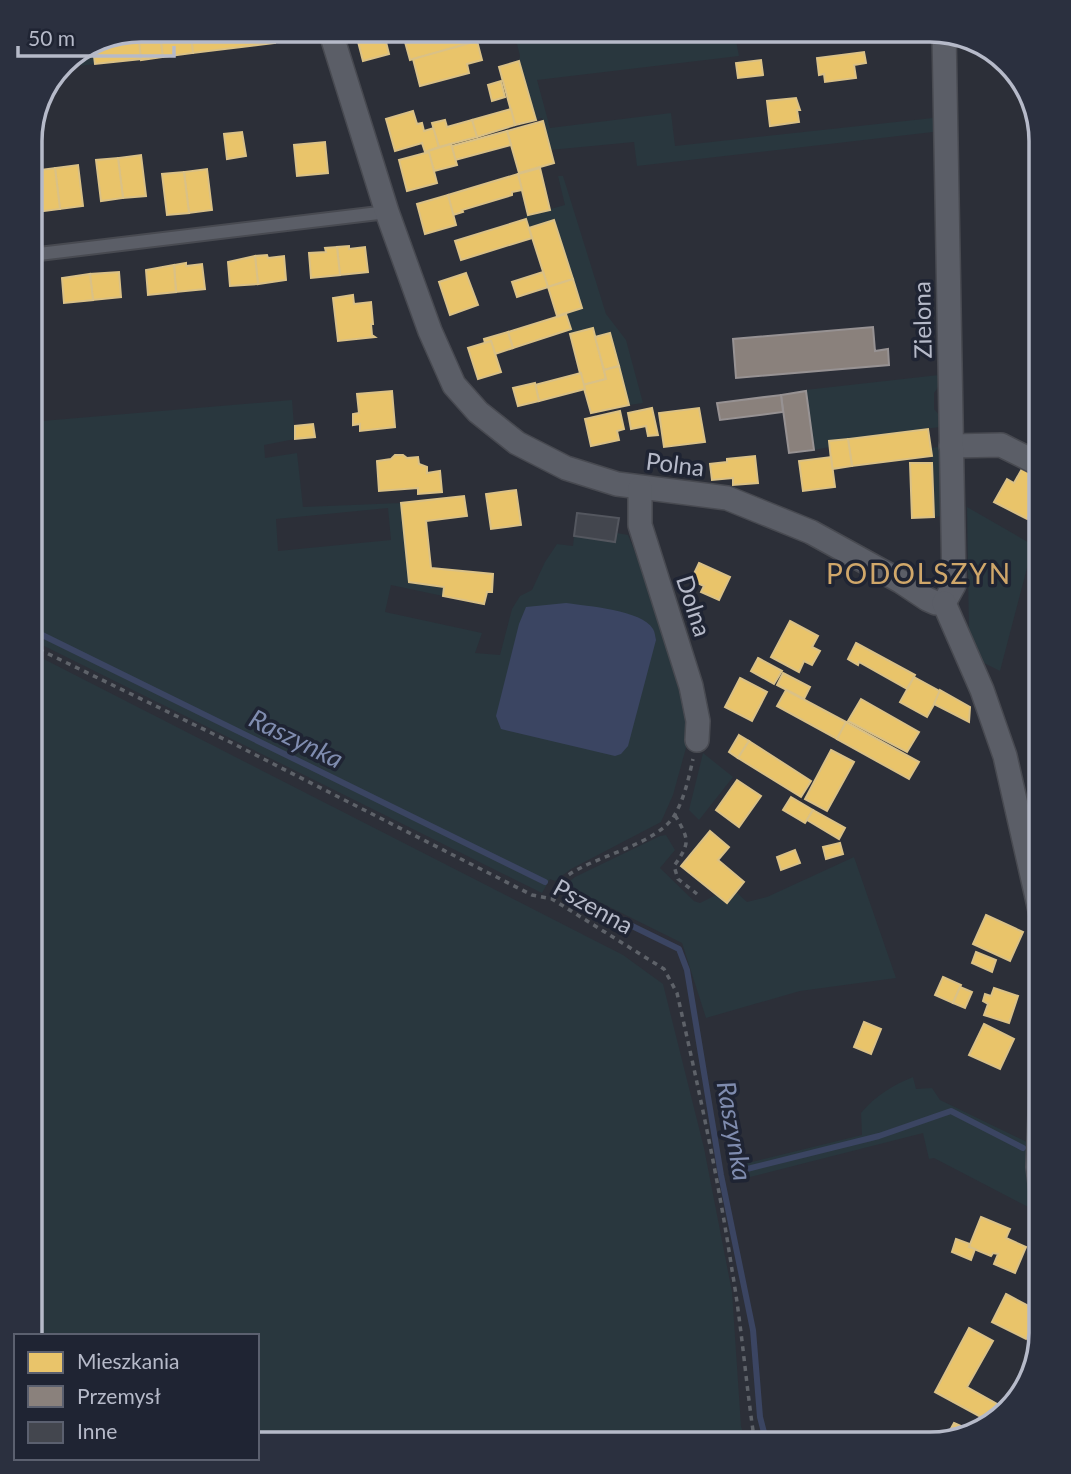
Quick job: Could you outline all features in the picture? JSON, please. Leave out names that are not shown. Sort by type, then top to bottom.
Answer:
[{"type":"street","name":"Polna","points":[[334,42],[387,212],[432,337],[454,385],[467,402],[517,443],[566,468],[617,484],[727,498],[811,532],[927,599],[944,603]]},
{"type":"street","name":"Zielona","points":[[944,43],[954,585],[944,603]]},
{"type":"street","points":[[951,446],[1001,444],[1029,459]]},
{"type":"street","name":"Dolna","points":[[640,488],[640,525],[691,686],[698,721],[697,740]]},
{"type":"street","points":[[944,603],[982,690],[1005,756],[1029,862]]},
{"type":"lane","points":[[42,254],[387,212]]},
{"type":"path","name":"Pszenna","points":[[42,651],[232,743],[532,895],[552,899],[664,969],[677,993],[716,1175],[744,1347],[746,1389],[753,1432]]},
{"type":"path","points":[[552,899],[565,877],[632,845],[666,825],[675,815],[691,769],[697,740]]},
{"type":"path","points":[[675,815],[687,837],[688,845],[674,866],[674,872],[697,894]]},
{"type":"shaded area","points":[[516,42],[736,42],[739,56],[537,80],[550,128],[671,113],[675,146],[933,118],[933,132],[637,166],[634,142],[550,150],[542,118],[536,120],[519,61]]},
{"type":"shaded area","points":[[94,54],[95,64],[76,66]]},
{"type":"shaded area","points":[[558,176],[563,176],[606,314],[626,340],[643,403],[629,405],[610,333],[595,337],[592,328],[570,334],[566,313],[582,308],[554,220],[529,228],[525,216],[565,205]]},
{"type":"shaded area","points":[[939,375],[939,386],[934,393],[934,409],[940,416],[940,427],[829,441],[830,447],[814,450],[805,390]]},
{"type":"shaded area","points":[[292,400],[295,439],[264,445],[265,458],[297,453],[303,507],[401,503],[409,582],[444,587],[443,596],[391,585],[385,612],[482,633],[475,653],[500,655],[512,609],[520,596],[532,590],[557,544],[573,546],[574,536],[615,542],[617,533],[628,535],[655,600],[692,726],[673,795],[661,822],[571,869],[555,881],[550,879],[542,893],[42,645],[42,421]],"holes":[[[388,508],[391,540],[278,551],[276,519]]]},
{"type":"shaded area","points":[[938,447],[943,451],[944,516],[934,517],[931,448]]},
{"type":"shaded area","points":[[967,507],[1029,543],[1029,560],[1000,671],[982,662],[969,633]]},
{"type":"shaded area","points":[[42,658],[623,955],[663,984],[704,1148],[732,1292],[743,1432],[259,1432],[259,1334],[42,1334]]},
{"type":"shaded area","points":[[703,753],[733,777],[699,820],[689,810]]},
{"type":"shaded area","points":[[666,835],[675,850],[660,868],[694,901],[700,903],[716,895],[727,903],[736,892],[747,902],[767,897],[854,857],[896,978],[800,991],[706,1018],[682,943],[565,885],[575,877]]},
{"type":"shaded area","points":[[913,1077],[916,1089],[932,1088],[940,1100],[1029,1143],[1029,1207],[934,1158],[929,1159],[923,1133],[738,1180],[736,1166],[862,1135],[861,1113],[872,1101]]},
{"type":"water","points":[[566,603],[626,613],[638,617],[654,631],[656,640],[628,746],[621,754],[615,756],[501,729],[496,716],[519,624],[526,607]]},
{"type":"building: Mieszkania","points":[[139,42],[161,42],[163,57],[141,60]]},
{"type":"building: Mieszkania","points":[[139,42],[141,59],[95,64],[94,54],[109,47]]},
{"type":"building: Mieszkania","points":[[161,42],[192,42],[193,53],[163,57]]},
{"type":"building: Mieszkania","points":[[192,42],[275,43],[193,53]]},
{"type":"building: Mieszkania","points":[[358,42],[386,42],[389,54],[363,61]]},
{"type":"building: Mieszkania","points":[[405,42],[475,42],[410,60]]},
{"type":"building: Mieszkania","points":[[477,42],[482,60],[467,64],[469,73],[420,86],[413,59]]},
{"type":"building: Mieszkania","points":[[864,52],[866,63],[854,65],[856,78],[825,82],[824,74],[819,75],[817,58]]},
{"type":"building: Mieszkania","points":[[761,60],[763,75],[738,78],[736,63]]},
{"type":"building: Mieszkania","points":[[519,61],[536,120],[515,125],[499,67]]},
{"type":"building: Mieszkania","points":[[501,81],[505,97],[492,101],[488,85]]},
{"type":"building: Mieszkania","points":[[796,98],[800,110],[797,110],[799,122],[770,126],[767,101]]},
{"type":"building: Mieszkania","points":[[511,109],[515,125],[477,137],[472,120]]},
{"type":"building: Mieszkania","points":[[413,111],[417,124],[422,123],[424,131],[434,128],[439,147],[425,152],[422,143],[395,151],[386,119]]},
{"type":"building: Mieszkania","points":[[445,120],[447,127],[472,120],[477,137],[439,147],[432,123]]},
{"type":"building: Mieszkania","points":[[543,121],[554,163],[519,173],[507,131]]},
{"type":"building: Mieszkania","points":[[507,131],[511,145],[455,160],[452,146]]},
{"type":"building: Mieszkania","points":[[242,132],[246,156],[227,159],[224,134]]},
{"type":"building: Mieszkania","points":[[325,142],[328,173],[297,176],[294,145]]},
{"type":"building: Mieszkania","points":[[451,144],[457,165],[434,171],[428,151]]},
{"type":"building: Mieszkania","points":[[429,152],[437,183],[407,191],[399,160]]},
{"type":"building: Mieszkania","points":[[141,155],[146,196],[123,198],[118,158]]},
{"type":"building: Mieszkania","points":[[118,158],[123,198],[101,201],[96,160]]},
{"type":"building: Mieszkania","points":[[78,165],[83,206],[60,209],[55,168]]},
{"type":"building: Mieszkania","points":[[55,168],[60,209],[42,211],[42,170]]},
{"type":"building: Mieszkania","points":[[540,168],[550,210],[528,215],[518,174]]},
{"type":"building: Mieszkania","points":[[207,169],[212,210],[189,213],[184,172]]},
{"type":"building: Mieszkania","points":[[184,172],[189,213],[167,215],[162,174]]},
{"type":"building: Mieszkania","points":[[518,174],[522,190],[453,215],[448,195]]},
{"type":"building: Mieszkania","points":[[448,195],[456,225],[425,234],[417,204]]},
{"type":"building: Mieszkania","points":[[526,219],[532,238],[461,260],[455,241]]},
{"type":"building: Mieszkania","points":[[554,220],[573,279],[548,287],[529,228]]},
{"type":"building: Mieszkania","points":[[349,246],[349,249],[365,247],[368,272],[340,275],[337,247]]},
{"type":"building: Mieszkania","points":[[337,247],[340,275],[311,278],[309,253],[326,252],[325,248]]},
{"type":"building: Mieszkania","points":[[267,255],[268,258],[284,256],[286,280],[258,284],[255,256]]},
{"type":"building: Mieszkania","points":[[255,256],[258,284],[230,286],[228,262]]},
{"type":"building: Mieszkania","points":[[186,263],[186,266],[202,264],[205,289],[176,292],[174,265]]},
{"type":"building: Mieszkania","points":[[174,265],[176,292],[148,295],[146,270]]},
{"type":"building: Mieszkania","points":[[119,272],[121,297],[93,300],[90,274]]},
{"type":"building: Mieszkania","points":[[543,272],[548,287],[517,297],[512,282]]},
{"type":"building: Mieszkania","points":[[466,273],[478,305],[450,315],[439,282]]},
{"type":"building: Mieszkania","points":[[90,274],[93,300],[64,303],[62,278]]},
{"type":"building: Mieszkania","points":[[573,279],[582,308],[557,316],[548,287]]},
{"type":"building: Mieszkania","points":[[353,295],[354,304],[371,302],[372,335],[375,337],[338,341],[333,298]]},
{"type":"building: Mieszkania","points":[[566,314],[571,329],[513,348],[508,332]]},
{"type":"building: Mieszkania","points":[[593,328],[606,379],[583,385],[570,334]]},
{"type":"building: Mieszkania","points":[[508,332],[513,348],[495,354],[491,341],[485,343],[484,339]]},
{"type":"building: Mieszkania","points":[[610,333],[619,366],[604,370],[595,337]]},
{"type":"building: Mieszkania","points":[[491,341],[501,372],[478,379],[468,348]]},
{"type":"building: Mieszkania","points":[[619,366],[629,405],[591,413],[583,385],[606,379],[604,370]]},
{"type":"building: Mieszkania","points":[[581,373],[585,389],[539,401],[535,385]]},
{"type":"building: Mieszkania","points":[[535,383],[539,401],[518,406],[513,388]]},
{"type":"building: Mieszkania","points":[[392,391],[395,427],[360,431],[360,424],[353,425],[353,414],[359,413],[357,394]]},
{"type":"building: Mieszkania","points":[[652,408],[658,435],[648,436],[646,426],[631,429],[628,413]]},
{"type":"building: Mieszkania","points":[[699,408],[705,442],[664,447],[659,413]]},
{"type":"building: Mieszkania","points":[[620,411],[624,429],[617,431],[619,440],[591,446],[585,419]]},
{"type":"building: Mieszkania","points":[[313,424],[315,437],[295,439],[295,426]]},
{"type":"building: Mieszkania","points":[[928,429],[932,456],[852,466],[848,439]]},
{"type":"building: Mieszkania","points":[[848,439],[852,466],[832,469],[829,441]]},
{"type":"building: Mieszkania","points":[[395,455],[418,457],[419,464],[427,467],[427,473],[440,471],[442,492],[418,494],[418,488],[379,491],[377,461],[391,459]]},
{"type":"building: Mieszkania","points":[[755,456],[758,483],[733,485],[733,478],[712,480],[710,464]]},
{"type":"building: Mieszkania","points":[[831,457],[835,487],[803,491],[799,461]]},
{"type":"building: Mieszkania","points":[[910,463],[932,463],[934,517],[912,518]]},
{"type":"building: Mieszkania","points":[[1023,467],[1029,470],[1027,519],[994,502],[1007,479],[1014,483]]},
{"type":"building: Mieszkania","points":[[516,490],[521,525],[491,529],[486,494]]},
{"type":"building: Mieszkania","points":[[464,496],[467,516],[426,521],[431,568],[493,574],[492,592],[487,592],[484,604],[443,596],[444,587],[409,582],[401,503]]},
{"type":"building: Mieszkania","points":[[699,563],[730,577],[719,600],[701,592],[704,586],[691,580]]},
{"type":"building: Mieszkania","points":[[790,621],[818,636],[812,647],[820,651],[812,665],[804,661],[799,672],[771,657]]},
{"type":"building: Mieszkania","points":[[856,643],[915,675],[907,689],[859,662],[858,665],[848,659]]},
{"type":"building: Mieszkania","points":[[758,658],[782,671],[774,684],[751,671]]},
{"type":"building: Mieszkania","points":[[783,673],[810,687],[804,699],[777,685]]},
{"type":"building: Mieszkania","points":[[914,677],[941,692],[927,717],[900,702]]},
{"type":"building: Mieszkania","points":[[740,678],[767,692],[752,721],[725,707]]},
{"type":"building: Mieszkania","points":[[786,690],[846,722],[837,739],[777,706]]},
{"type":"building: Mieszkania","points":[[940,690],[970,707],[969,722],[934,704]]},
{"type":"building: Mieszkania","points":[[861,699],[919,732],[907,752],[848,721]]},
{"type":"building: Mieszkania","points":[[846,722],[919,762],[909,779],[837,739]]},
{"type":"building: Mieszkania","points":[[739,735],[749,741],[738,758],[729,752]]},
{"type":"building: Mieszkania","points":[[749,741],[811,781],[801,797],[738,758]]},
{"type":"building: Mieszkania","points":[[831,750],[854,762],[827,811],[805,799]]},
{"type":"building: Mieszkania","points":[[737,780],[761,796],[739,827],[716,810]]},
{"type":"building: Mieszkania","points":[[791,797],[813,810],[805,823],[783,810]]},
{"type":"building: Mieszkania","points":[[813,810],[845,828],[839,839],[807,820]]},
{"type":"building: Mieszkania","points":[[710,831],[729,847],[718,860],[744,882],[727,903],[681,866]]},
{"type":"building: Mieszkania","points":[[840,843],[843,854],[826,859],[823,847]]},
{"type":"building: Mieszkania","points":[[795,850],[800,863],[781,870],[777,857]]},
{"type":"building: Mieszkania","points":[[986,915],[1023,932],[1010,961],[973,944]]},
{"type":"building: Mieszkania","points":[[976,952],[996,960],[992,972],[972,963]]},
{"type":"building: Mieszkania","points":[[943,977],[961,985],[953,1003],[935,995]]},
{"type":"building: Mieszkania","points":[[960,987],[972,992],[965,1008],[953,1003]]},
{"type":"building: Mieszkania","points":[[994,988],[1018,996],[1009,1023],[984,1015],[988,1004],[983,1001],[985,994],[991,996]]},
{"type":"building: Mieszkania","points":[[864,1022],[881,1029],[871,1054],[854,1047]]},
{"type":"building: Mieszkania","points":[[984,1024],[1014,1039],[1000,1069],[969,1055]]},
{"type":"building: Mieszkania","points":[[981,1217],[1010,1229],[1006,1238],[1026,1247],[1015,1273],[994,1264],[998,1254],[993,1253],[991,1256],[969,1247]]},
{"type":"building: Mieszkania","points":[[956,1239],[975,1249],[971,1260],[952,1252]]},
{"type":"building: Mieszkania","points":[[1006,1294],[1029,1306],[1029,1333],[1026,1339],[992,1322]]},
{"type":"building: Mieszkania","points":[[969,1328],[993,1341],[967,1387],[998,1405],[990,1412],[982,1418],[935,1392]]},
{"type":"building: Mieszkania","points":[[954,1423],[962,1426],[956,1429],[950,1430]]},
{"type":"building: Przemysł","points":[[873,327],[875,351],[888,349],[889,365],[736,378],[733,339]]},
{"type":"building: Przemysł","points":[[806,391],[814,450],[789,453],[781,395]]},
{"type":"building: Przemysł","points":[[781,395],[783,412],[720,420],[717,403]]},
{"type":"building: Inne","points":[[577,513],[619,518],[615,542],[574,536]]},
{"type":"waterway","name":"Raszynka","points":[[42,635],[545,882]]},
{"type":"waterway","name":"Raszynka","points":[[567,894],[679,949],[687,970],[721,1175],[753,1330],[760,1417],[764,1432]]},
{"type":"waterway","points":[[743,1170],[879,1136],[951,1111],[1023,1148]]},
{"type":"district","name":"PODOLSZYN","points":[[919,574]]}]
